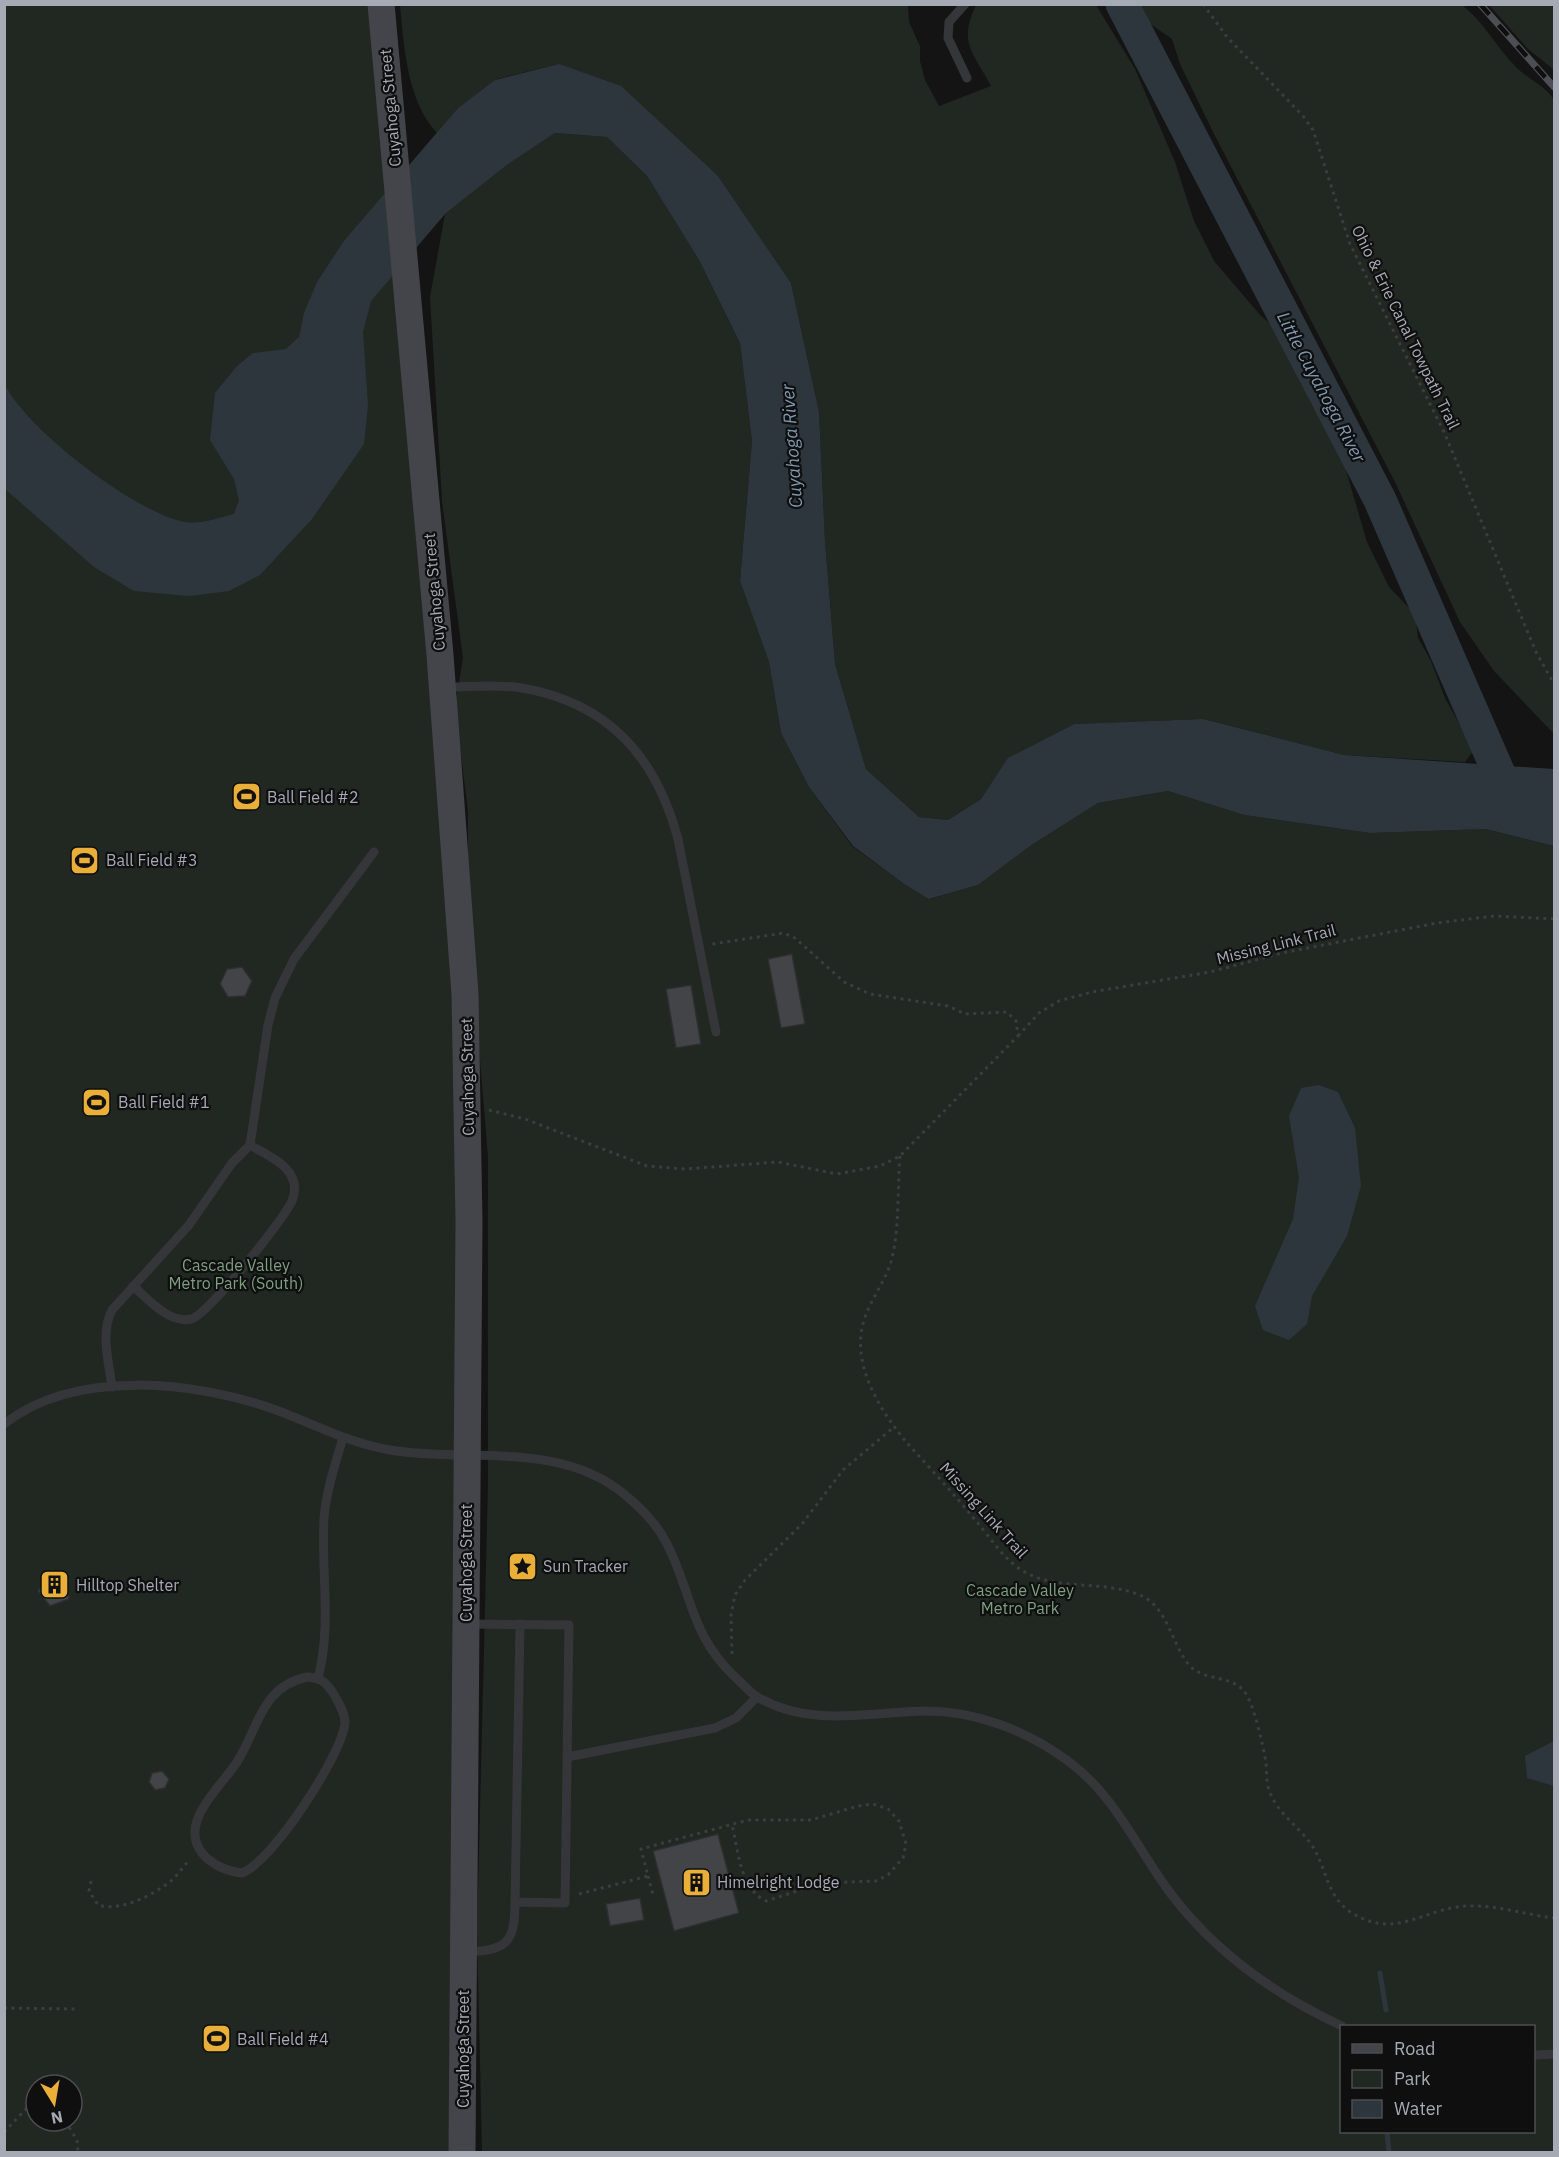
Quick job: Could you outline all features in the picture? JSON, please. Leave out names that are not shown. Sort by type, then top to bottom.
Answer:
[{"type":"street","name":"Cuyahoga Street","points":[[381,4],[442,687],[465,994],[467,1456],[462,2152]]},
{"type":"lane","points":[[965,4],[949,22],[948,38],[967,78]]},
{"type":"lane","points":[[442,687],[502,686],[550,694],[594,715],[631,744],[656,777],[670,810],[700,945],[716,1032]]},
{"type":"lane","points":[[112,1387],[106,1338],[107,1320],[112,1310],[189,1225],[232,1163],[250,1145],[268,1025],[275,998],[294,959],[374,852]]},
{"type":"lane","points":[[133,1286],[167,1314],[190,1320],[200,1316],[225,1289],[272,1231],[292,1201],[294,1192],[291,1175],[282,1164],[250,1145]]},
{"type":"lane","points":[[4,1424],[35,1405],[56,1397],[112,1387],[167,1386],[204,1390],[278,1410],[343,1438],[392,1451],[530,1458],[566,1464],[599,1477],[622,1492],[645,1513],[666,1541],[698,1628],[709,1648],[729,1671],[757,1697],[814,1715],[846,1718],[927,1711],[954,1714],[1005,1727],[1034,1739],[1070,1762],[1100,1790],[1124,1819],[1170,1892],[1209,1938],[1258,1980],[1306,2010],[1340,2025]]},
{"type":"lane","points":[[318,1677],[324,1648],[326,1611],[324,1520],[332,1474],[343,1438]]},
{"type":"lane","points":[[466,1624],[569,1625],[565,1903],[515,1902]]},
{"type":"lane","points":[[464,1952],[490,1951],[504,1946],[513,1934],[520,1624]]},
{"type":"lane","points":[[318,1677],[329,1687],[339,1703],[345,1721],[331,1758],[289,1829],[261,1861],[242,1873],[223,1870],[201,1851],[194,1836],[196,1819],[238,1760],[267,1700],[283,1686],[297,1679],[318,1677]]},
{"type":"lane","points":[[567,1757],[715,1728],[736,1718],[757,1697]]},
{"type":"lane","points":[[1535,2055],[1554,2054]]},
{"type":"path","name":"Ohio & Erie Canal Towpath Trail","points":[[1203,4],[1227,37],[1295,107],[1313,130],[1350,244],[1444,432],[1477,505],[1536,652],[1554,684]]},
{"type":"path","name":"Missing Link Trail","points":[[1554,919],[1494,916],[1437,923],[1282,952],[1210,972],[1092,992],[1059,1000],[1039,1013],[900,1156],[897,1224],[890,1265],[865,1317],[860,1340],[862,1362],[873,1392],[896,1430],[1003,1553],[1021,1570],[1042,1580],[1098,1585],[1143,1596],[1154,1604],[1188,1664],[1198,1674],[1232,1683],[1243,1690],[1259,1733],[1268,1788],[1276,1806],[1311,1844],[1336,1899],[1350,1912],[1367,1921],[1388,1925],[1409,1923],[1454,1906],[1476,1906],[1554,1918]]},
{"type":"path","points":[[700,945],[784,933],[795,938],[844,982],[870,994],[948,1006],[966,1014],[1007,1012],[1016,1021],[1018,1036]]},
{"type":"path","points":[[467,1104],[525,1119],[647,1166],[685,1169],[778,1162],[837,1174],[880,1166],[900,1156]]},
{"type":"path","points":[[729,1671],[732,1655],[731,1615],[735,1595],[761,1563],[802,1524],[843,1470],[896,1430]]},
{"type":"path","points":[[653,1895],[641,1849],[732,1824],[766,1819],[811,1820],[858,1806],[873,1804],[888,1809],[899,1821],[906,1844],[903,1858],[895,1869],[876,1881],[822,1883],[766,1901],[758,1897],[748,1884],[732,1824]]},
{"type":"path","points":[[91,1881],[89,1891],[98,1905],[116,1907],[141,1898],[172,1880],[194,1857]]},
{"type":"path","points":[[565,1898],[648,1876]]},
{"type":"path","points":[[4,2008],[75,2009]]},
{"type":"path","points":[[4,2132],[24,2112]]},
{"type":"path","points":[[73,2133],[77,2140],[78,2152]]},
{"type":"green space","name":"Cascade Valley Metro Park (South)","points":[[4,5],[381,5],[459,924],[462,2152],[5,2152]]},
{"type":"green space","points":[[400,5],[908,5],[909,22],[920,46],[920,61],[925,80],[939,106],[991,86],[970,47],[968,38],[968,29],[976,5],[1096,5],[1135,69],[1175,162],[1194,221],[1214,261],[1261,316],[1278,330],[1294,358],[1311,404],[1335,433],[1367,542],[1389,587],[1415,614],[1418,638],[1431,661],[1445,698],[1474,750],[1465,762],[1344,755],[1203,719],[1074,724],[1009,758],[981,799],[948,820],[919,817],[866,769],[835,664],[825,541],[819,412],[791,283],[718,176],[559,64],[497,79],[458,108],[437,133],[427,120],[413,89]]},
{"type":"green space","points":[[1135,5],[1462,5],[1477,19],[1516,67],[1546,90],[1554,100],[1554,734],[1494,671],[1460,622],[1395,482],[1215,136],[1180,64],[1172,39],[1149,23]]},
{"type":"green space","points":[[1489,5],[1554,5],[1554,70],[1527,48]]},
{"type":"green space","name":"Cascade Valley Metro Park","points":[[555,133],[607,137],[647,176],[699,260],[740,343],[752,441],[740,581],[769,662],[781,733],[809,787],[852,846],[904,884],[930,899],[978,885],[1030,846],[1098,803],[1168,791],[1244,815],[1370,833],[1486,829],[1554,846],[1554,2152],[482,2152],[477,1934],[488,1486],[488,1157],[468,914],[468,811],[455,707],[463,658],[442,501],[430,297],[445,214],[507,165]]},
{"type":"water","name":"Cuyahoga River","points":[[559,64],[621,86],[718,176],[791,283],[819,412],[825,541],[835,664],[866,769],[919,817],[948,820],[981,799],[1008,758],[1074,724],[1203,719],[1344,755],[1554,769],[1554,846],[1486,829],[1370,833],[1244,815],[1168,791],[1098,803],[1030,846],[978,885],[929,899],[904,884],[853,846],[809,787],[781,733],[769,662],[740,581],[752,441],[740,343],[699,260],[647,176],[607,137],[555,133],[507,165],[445,214],[371,301],[363,332],[368,405],[364,444],[312,519],[260,575],[229,591],[189,596],[134,591],[94,567],[5,489],[4,383],[16,402],[56,443],[108,484],[134,500],[159,513],[180,521],[194,523],[234,514],[239,500],[234,479],[210,440],[215,393],[237,366],[253,353],[286,349],[299,337],[304,313],[317,282],[344,241],[458,108],[495,80]]},
{"type":"water","points":[[1319,1085],[1338,1092],[1355,1128],[1361,1186],[1347,1236],[1312,1296],[1307,1324],[1289,1340],[1263,1330],[1255,1306],[1293,1219],[1299,1178],[1289,1116],[1301,1088]]},
{"type":"water","points":[[1554,1741],[1554,1786],[1527,1778],[1525,1756]]},
{"type":"building","points":[[792,954],[805,1024],[781,1028],[768,959]]},
{"type":"building","points":[[242,967],[252,981],[245,996],[228,997],[220,984],[227,969]]},
{"type":"building","points":[[691,985],[701,1044],[676,1048],[666,989]]},
{"type":"building","name":"Hilltop Shelter","points":[[49,1574],[68,1579],[69,1599],[50,1606],[38,1591]]},
{"type":"building","points":[[162,1771],[169,1779],[165,1788],[155,1790],[149,1782],[152,1773]]},
{"type":"building","name":"Himelright Lodge","points":[[718,1834],[739,1913],[674,1931],[653,1851]]},
{"type":"building","points":[[640,1898],[644,1920],[610,1926],[606,1904]]},
{"type":"waterway","name":"Little Cuyahoga River","points":[[1122,4],[1380,500],[1501,778]]},
{"type":"waterway","points":[[1380,1973],[1386,2010]]},
{"type":"waterway","points":[[1387,2133],[1389,2152]]},
{"type":"railway","points":[[1480,4],[1554,87]]},
{"type":"place","name":"Ball Field #2","points":[[246,797]]},
{"type":"place","name":"Ball Field #3","points":[[85,860]]},
{"type":"place","name":"Ball Field #1","points":[[97,1102]]},
{"type":"place","name":"Sun Tracker","points":[[522,1566]]},
{"type":"place","name":"Hilltop Shelter","points":[[55,1585]]},
{"type":"place","name":"Himelright Lodge","points":[[696,1882]]},
{"type":"place","name":"Ball Field #4","points":[[216,2039]]}]
